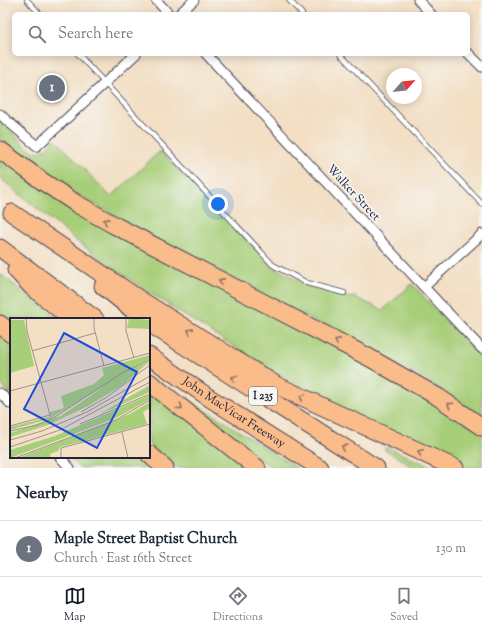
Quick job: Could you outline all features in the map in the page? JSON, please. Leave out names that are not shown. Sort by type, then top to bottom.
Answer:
[{"type":"highway","points":[[0,150],[42,182],[77,204],[114,225],[370,358],[438,397],[482,427]]},
{"type":"highway","points":[[6,208],[143,318]]},
{"type":"highway","points":[[6,208],[142,301],[276,384],[455,468]]},
{"type":"highway","points":[[0,248],[94,318]]},
{"type":"highway","points":[[0,252],[32,287],[70,318]]},
{"type":"highway","points":[[0,324],[10,333]]},
{"type":"highway","name":"I 235","points":[[150,324],[376,468]]},
{"type":"highway","name":"John MacVicar Freeway","points":[[150,357],[208,397],[320,468]]},
{"type":"highway","points":[[150,383],[257,468]]},
{"type":"highway","points":[[150,455],[165,468]]},
{"type":"street","points":[[156,0],[167,12]]},
{"type":"street","points":[[181,12],[194,0]]},
{"type":"street","points":[[418,0],[429,12]]},
{"type":"street","points":[[470,55],[482,67]]},
{"type":"street","points":[[0,114],[37,146],[134,56]]},
{"type":"street","name":"Walker Street","points":[[208,56],[482,349]]},
{"type":"street","points":[[424,288],[482,234]]},
{"type":"street","points":[[0,393],[10,403]]},
{"type":"street","points":[[61,458],[70,468]]},
{"type":"lane","points":[[27,0],[38,12]]},
{"type":"lane","points":[[289,0],[300,12]]},
{"type":"lane","points":[[80,56],[273,265],[307,283],[344,293]]},
{"type":"lane","points":[[342,56],[482,204]]},
{"type":"green space","points":[[0,119],[27,148],[36,152],[44,150],[55,139],[111,197],[160,151],[273,267],[310,287],[350,298],[354,297],[383,310],[412,284],[482,359],[482,416],[418,375],[155,238],[78,195],[0,139]]},
{"type":"green space","points":[[0,156],[387,373],[482,433],[482,468],[468,468],[369,424],[320,399],[182,314],[78,242],[0,178]]},
{"type":"green space","points":[[0,274],[58,318],[10,318],[10,321],[0,313]]},
{"type":"green space","points":[[0,332],[10,340],[10,394],[0,383]]},
{"type":"green space","points":[[150,389],[249,468],[178,468],[150,445]]},
{"type":"green space","points":[[187,398],[297,468],[272,468],[185,400]]},
{"type":"green space","points":[[386,447],[434,468],[415,468],[384,449]]},
{"type":"green space","points":[[70,458],[145,458],[156,468],[79,468]]},
{"type":"place","name":"Maple Street Baptist Church","points":[[52,88]]}]
